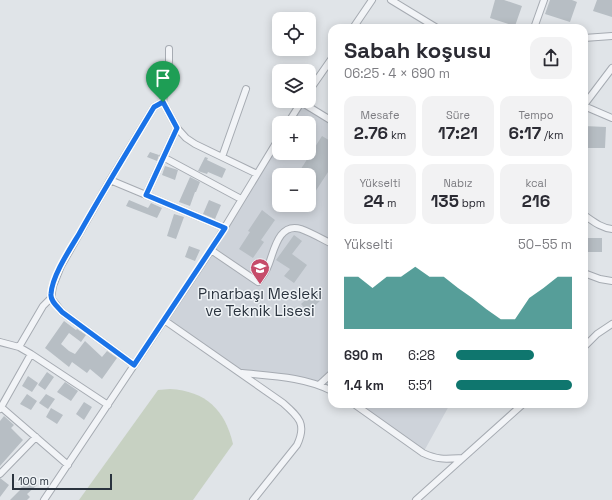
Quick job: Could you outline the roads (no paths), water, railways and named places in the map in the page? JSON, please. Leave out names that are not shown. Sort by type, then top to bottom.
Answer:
[{"type":"street","points":[[356,24],[372,0]]},
{"type":"street","points":[[391,0],[430,24]]},
{"type":"street","points":[[535,24],[544,0]]},
{"type":"street","points":[[588,38],[612,36]]},
{"type":"street","points":[[169,49],[169,61],[163,102],[177,128],[186,138],[195,144],[257,174]]},
{"type":"street","points":[[316,81],[328,64]]},
{"type":"street","points":[[588,100],[612,68]]},
{"type":"street","points":[[222,157],[246,89]]},
{"type":"street","points":[[19,347],[43,306],[51,298],[53,286],[61,266],[110,180],[154,107],[163,102]]},
{"type":"street","points":[[588,107],[612,118]]},
{"type":"street","points":[[312,108],[328,118]]},
{"type":"street","points":[[146,195],[177,128]]},
{"type":"street","points":[[44,500],[211,250],[272,149]]},
{"type":"street","points":[[163,157],[241,199]]},
{"type":"street","points":[[110,180],[225,228]]},
{"type":"street","points":[[588,218],[594,223],[612,229]]},
{"type":"street","points":[[211,250],[258,282],[268,266],[275,245],[282,234],[288,229],[302,229],[328,242]]},
{"type":"street","points":[[588,274],[600,279],[612,281]]},
{"type":"street","points":[[51,298],[62,312],[134,365]]},
{"type":"street","points":[[164,320],[242,373],[288,407],[299,419],[302,426],[302,435],[297,445],[253,500]]},
{"type":"street","points":[[588,343],[612,324]]},
{"type":"street","points":[[0,342],[19,347],[108,405]]},
{"type":"street","points":[[31,354],[1,408],[68,465]]},
{"type":"street","points":[[242,373],[297,380],[319,385],[328,389]]},
{"type":"street","points":[[319,385],[328,377]]},
{"type":"street","points":[[360,408],[423,453],[445,460],[462,458]]},
{"type":"street","points":[[416,500],[518,408]]},
{"type":"street","points":[[0,474],[36,437]]},
{"type":"place","name":"Pınarbaşı Mesleki ve Teknik Lisesi","points":[[260,285]]}]
